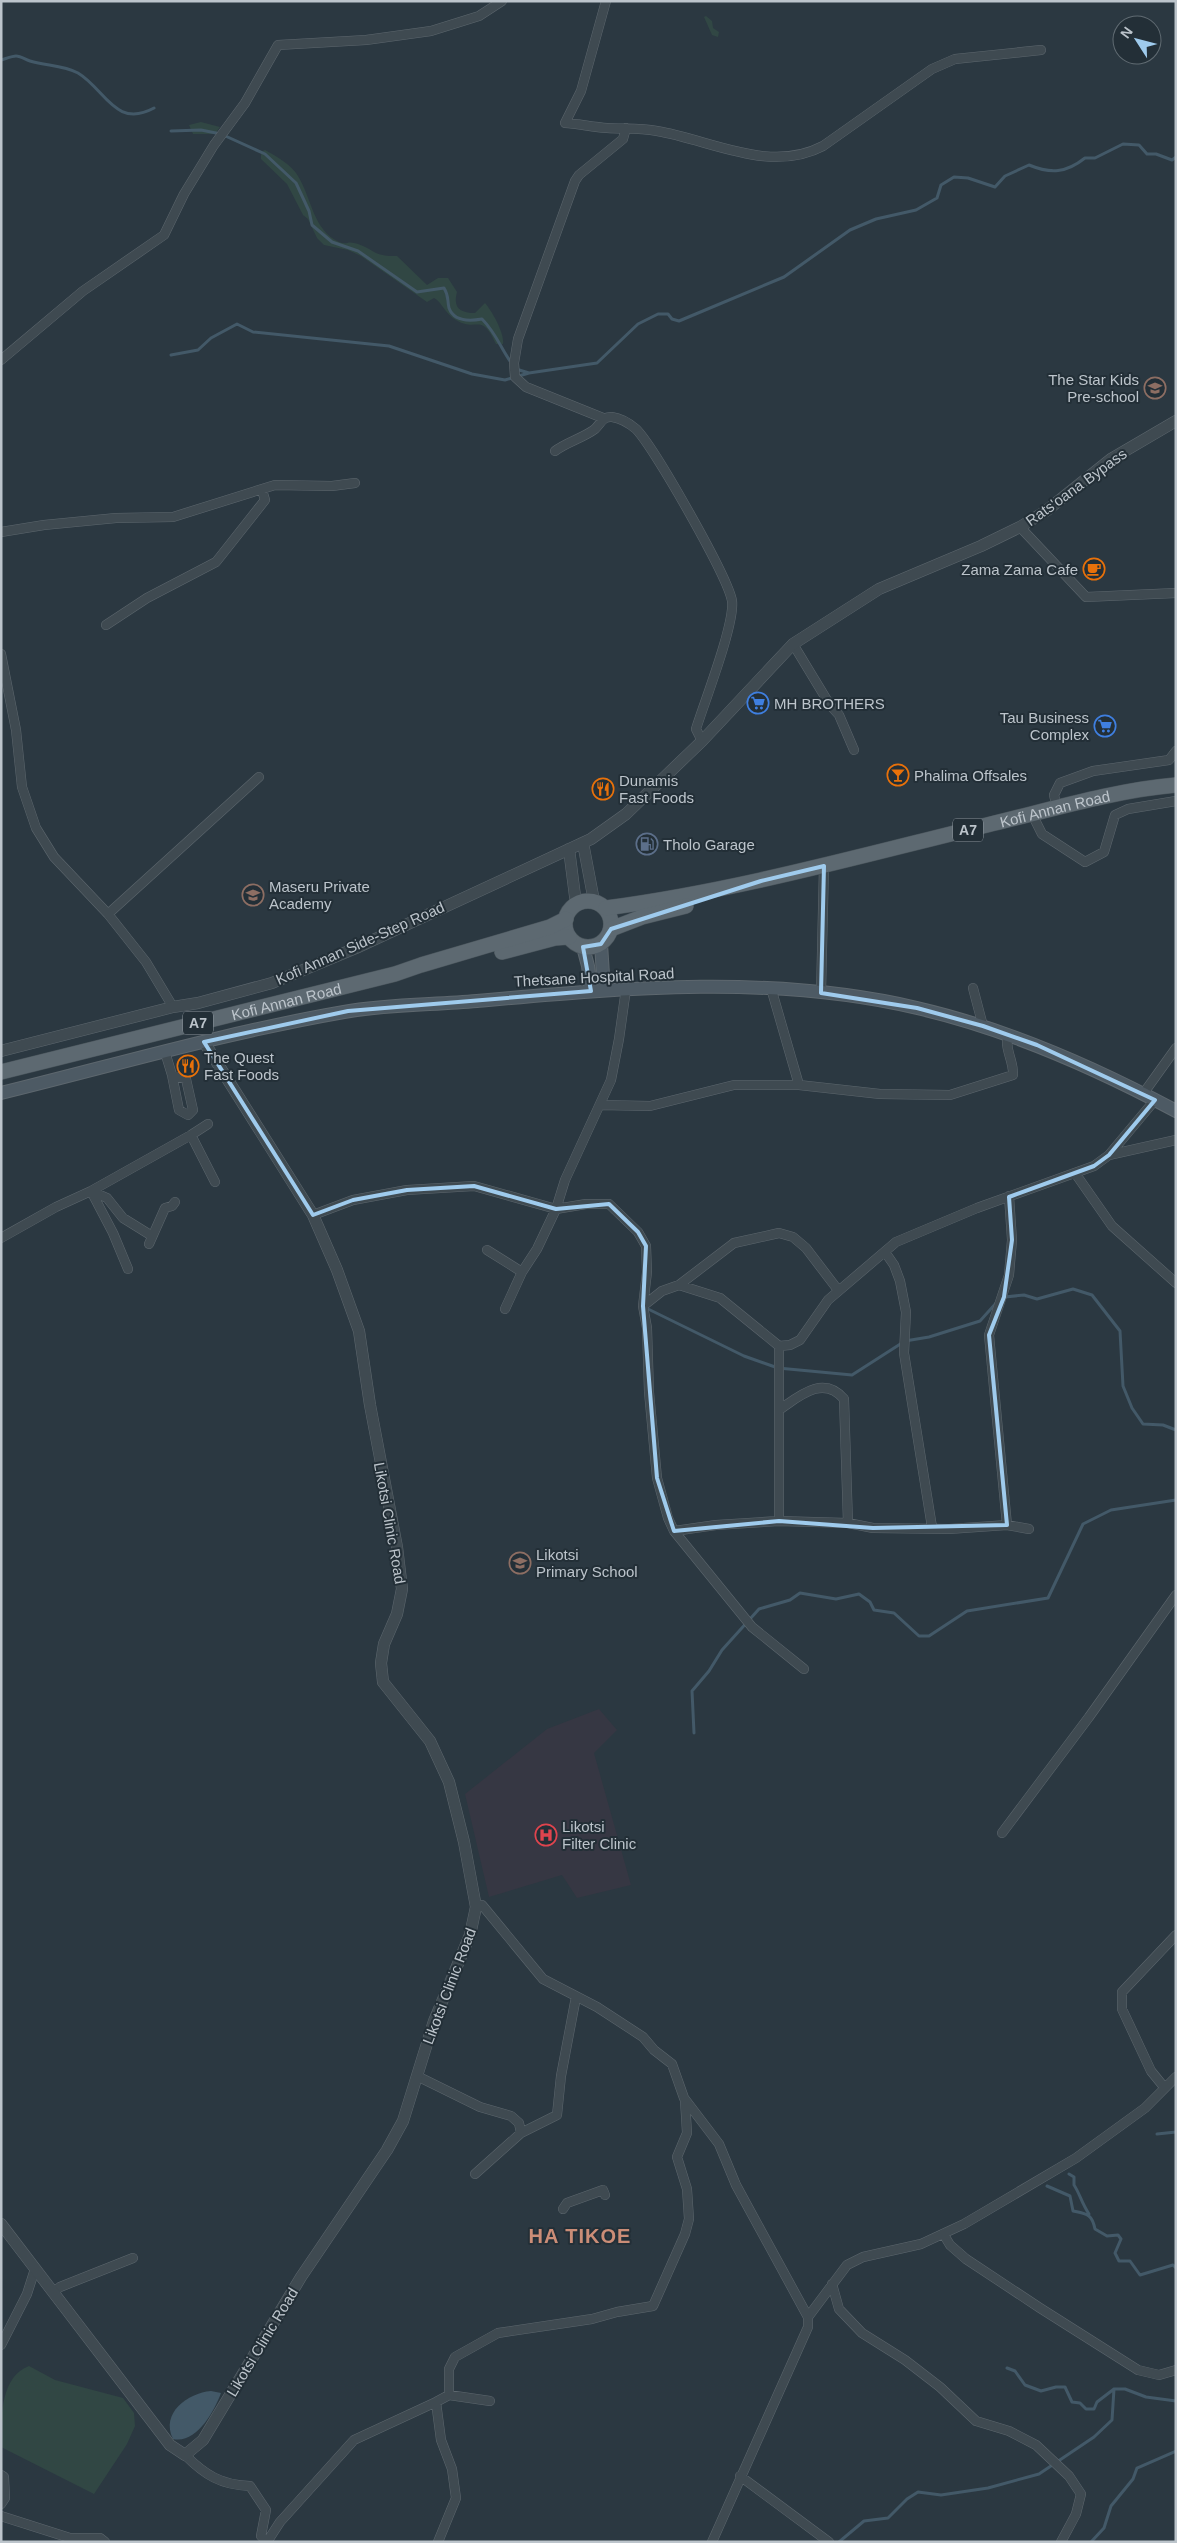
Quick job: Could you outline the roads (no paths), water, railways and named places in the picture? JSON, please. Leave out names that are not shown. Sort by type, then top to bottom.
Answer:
[{"type":"main road","name":"Kofi Annan Road","points":[[600,905],[670,900],[761,881],[1057,808],[1176,785]]},
{"type":"main road","name":"Kofi Annan Road","points":[[611,929],[642,917],[701,902],[761,881]]},
{"type":"main road","name":"A7","points":[[576,904],[585,901],[600,905]]},
{"type":"main road","points":[[576,904],[569,911],[565,928],[569,937],[583,947],[601,944],[608,938],[611,929],[610,914],[600,905]]},
{"type":"main road","name":"Kofi Annan Road","points":[[1,1072],[395,974],[550,927],[566,919]]},
{"type":"main road","name":"Kofi Annan Road","points":[[395,974],[422,972],[555,938],[569,937]]},
{"type":"main road","points":[[601,944],[604,990]]},
{"type":"main road","points":[[583,947],[588,966],[591,991]]},
{"type":"main road","name":"Thetsane Hospital Road","points":[[1,1093],[204,1042],[348,1011],[604,990],[771,988],[860,997],[917,1008],[984,1026],[1037,1045],[1176,1111]]},
{"type":"street","points":[[1,360],[84,292],[164,235],[184,194],[214,145],[245,103],[278,45],[366,40],[431,31],[479,16],[502,1]]},
{"type":"street","points":[[606,1],[581,91],[565,123],[680,135],[712,146],[783,159],[806,155],[829,143],[932,69],[955,59],[1041,50]]},
{"type":"street","points":[[626,128],[623,140],[579,175],[575,181],[518,340],[514,363],[515,377],[526,387],[603,418],[619,419],[635,429],[654,453],[720,573],[732,601],[723,644],[696,729],[702,741]]},
{"type":"street","points":[[555,450],[596,428],[603,418]]},
{"type":"street","name":"Rats'oana Bypass","points":[[569,849],[584,843],[626,814],[702,741],[793,644],[879,589],[981,546],[1020,527],[1046,511],[1111,459],[1176,421]]},
{"type":"street","points":[[1,532],[44,525],[116,518],[173,517],[275,485],[332,486],[355,483]]},
{"type":"street","points":[[106,625],[147,598],[216,562],[265,500],[262,490]]},
{"type":"street","points":[[1020,527],[1086,597],[1176,593]]},
{"type":"street","points":[[793,644],[830,705],[839,715],[854,750]]},
{"type":"street","points":[[1,654],[16,730],[22,787],[31,815],[54,857],[108,914],[146,962],[173,1007]]},
{"type":"street","points":[[1057,808],[1054,795],[1060,783],[1093,771],[1168,760],[1176,751]]},
{"type":"street","points":[[108,914],[259,777]]},
{"type":"street","points":[[1032,814],[1042,834],[1085,862],[1104,852],[1115,815],[1128,808],[1176,801]]},
{"type":"street","points":[[584,843],[600,905]]},
{"type":"street","points":[[569,849],[576,904]]},
{"type":"street","name":"Kofi Annan Side-Step Road","points":[[1,1051],[173,1007],[198,1003],[280,979],[356,948],[569,849]]},
{"type":"street","points":[[821,992],[824,866]]},
{"type":"street","points":[[771,988],[799,1085]]},
{"type":"street","points":[[973,988],[984,1026]]},
{"type":"street","points":[[505,1309],[522,1272],[537,1249],[556,1208],[565,1180],[611,1080],[626,989]]},
{"type":"street","points":[[600,1105],[650,1106],[734,1085],[799,1085],[880,1094],[950,1095],[1013,1075],[1013,1065],[1006,1044],[1008,1035]]},
{"type":"street","name":"Likotsi Clinic Road","points":[[185,2455],[203,2440],[301,2277],[387,2150],[403,2121],[434,2021],[470,1935],[476,1907],[464,1842],[449,1782],[430,1741],[383,1682],[381,1663],[384,1644],[397,1614],[402,1589],[397,1547],[370,1405],[359,1330],[337,1270],[313,1215],[204,1042]]},
{"type":"street","points":[[1143,1094],[1176,1048]]},
{"type":"street","points":[[164,1052],[172,1076]]},
{"type":"street","points":[[679,1286],[720,1298],[779,1346],[790,1345],[800,1340],[828,1300],[838,1290],[896,1242],[1008,1196],[1094,1166],[1109,1155],[1155,1100]]},
{"type":"street","points":[[1,1238],[56,1207],[91,1191],[208,1124]]},
{"type":"street","points":[[191,1135],[215,1182]]},
{"type":"street","points":[[1109,1155],[1176,1140]]},
{"type":"street","points":[[1075,1173],[1112,1226],[1176,1283]]},
{"type":"street","points":[[313,1215],[353,1200],[407,1190],[474,1186],[556,1208],[586,1204],[609,1204],[638,1232],[646,1246],[647,1272],[643,1306],[647,1328],[649,1392],[657,1478],[668,1518],[674,1531],[740,1609],[752,1626],[804,1669]]},
{"type":"street","points":[[91,1191],[106,1198],[123,1218],[150,1240],[165,1208],[172,1206],[175,1202]]},
{"type":"street","points":[[91,1191],[113,1233],[128,1270]]},
{"type":"street","points":[[1007,1525],[989,1335],[1009,1275],[1012,1240],[1008,1196]]},
{"type":"street","points":[[643,1306],[662,1292],[679,1286],[734,1243],[778,1233],[793,1237],[806,1248],[838,1290]]},
{"type":"street","points":[[487,1250],[522,1272]]},
{"type":"street","points":[[885,1252],[900,1281],[906,1312],[904,1353],[932,1527]]},
{"type":"street","points":[[779,1346],[779,1521]]},
{"type":"street","points":[[780,1410],[808,1389],[820,1388],[833,1391],[844,1399],[848,1523]]},
{"type":"street","points":[[674,1531],[716,1525],[779,1521],[848,1523],[873,1528],[1007,1525],[1029,1529]]},
{"type":"street","points":[[1002,1833],[1089,1717],[1176,1595]]},
{"type":"street","points":[[449,2395],[449,2369],[455,2357],[498,2332],[592,2320],[617,2312],[653,2306],[685,2234],[689,2219],[688,2189],[677,2157],[687,2133],[684,2098],[672,2064],[654,2050],[643,2037],[543,1979],[482,1905],[476,1907]]},
{"type":"street","points":[[1164,2087],[1151,2071],[1122,2009],[1121,1999],[1122,1992],[1176,1935]]},
{"type":"street","points":[[475,2174],[521,2133],[557,2115],[561,2076],[576,1997]]},
{"type":"street","points":[[417,2076],[480,2107],[511,2116],[519,2123],[521,2133]]},
{"type":"street","points":[[808,2317],[847,2265],[864,2257],[921,2244],[944,2235],[1076,2158],[1145,2108],[1176,2077]]},
{"type":"street","points":[[684,2098],[719,2144],[736,2185],[808,2317],[808,2327],[712,2542]]},
{"type":"street","points":[[563,2208],[567,2203],[603,2190],[605,2195]]},
{"type":"street","points":[[1,2224],[176,2451],[185,2455],[202,2472],[231,2485],[250,2486],[266,2510],[262,2536],[267,2542],[280,2522],[354,2440],[449,2395],[490,2401]]},
{"type":"street","points":[[944,2235],[950,2245],[966,2259],[1138,2370],[1159,2375],[1176,2370]]},
{"type":"street","points":[[53,2292],[60,2287],[133,2258]]},
{"type":"street","points":[[1,2345],[27,2294],[35,2269]]},
{"type":"street","points":[[832,2284],[839,2309],[862,2333],[919,2371],[976,2421],[1010,2431],[1036,2445],[1069,2476],[1081,2494],[1076,2514],[1061,2542]]},
{"type":"street","points":[[436,2402],[442,2440],[452,2469],[456,2498],[438,2542]]},
{"type":"street","points":[[1,2475],[4,2477],[4,2491],[1,2504]]},
{"type":"street","points":[[740,2476],[830,2542]]},
{"type":"street","points":[[1,2516],[70,2538],[100,2538],[105,2542]]},
{"type":"water","points":[[211,2391],[221,2393],[214,2409],[203,2425],[189,2437],[173,2439],[170,2421],[178,2406],[185,2400]]},
{"type":"waterway","points":[[1,60],[18,56],[30,61],[72,70],[87,80],[112,104],[129,114],[141,113],[154,108]]},
{"type":"waterway","points":[[171,131],[201,130],[221,134],[265,154],[296,183],[309,211],[312,225],[332,242],[358,251],[417,292],[444,288],[447,293],[451,313],[463,320],[482,319],[512,364]]},
{"type":"waterway","points":[[171,355],[198,350],[211,338],[237,324],[253,332],[389,346],[472,374],[505,380],[529,373],[597,363],[638,324],[658,314],[668,314],[672,319],[679,321],[784,277],[850,230],[876,219],[916,210],[937,198],[941,185],[954,177],[968,178],[995,187],[1005,176],[1029,165],[1051,171],[1065,169],[1085,158],[1095,158],[1123,144],[1139,145],[1147,154],[1156,154],[1172,160],[1176,157]]},
{"type":"waterway","points":[[516,369],[529,373]]},
{"type":"waterway","points":[[1005,1297],[1024,1295],[1037,1299],[1073,1289],[1092,1295],[1120,1331],[1123,1386],[1132,1408],[1143,1424],[1163,1425],[1176,1430]]},
{"type":"waterway","points":[[644,1307],[744,1356],[778,1368],[852,1375],[905,1341],[929,1337],[980,1321],[997,1302]]},
{"type":"waterway","points":[[694,1733],[692,1691],[709,1671],[722,1650],[759,1609],[790,1600],[800,1593],[836,1599],[859,1594],[870,1602],[874,1610],[894,1613],[919,1636],[929,1636],[967,1611],[1048,1598],[1083,1524],[1111,1510],[1176,1500]]},
{"type":"waterway","points":[[1157,2134],[1176,2132]]},
{"type":"waterway","points":[[1069,2174],[1074,2177],[1074,2185],[1089,2214]]},
{"type":"waterway","points":[[1047,2186],[1070,2196],[1073,2211],[1088,2216],[1092,2220],[1095,2229],[1107,2236],[1118,2235],[1121,2239],[1115,2253],[1119,2261],[1130,2261],[1140,2275],[1173,2265],[1176,2268]]},
{"type":"waterway","points":[[1007,2368],[1015,2371],[1025,2385],[1041,2391],[1065,2387],[1072,2402],[1080,2403],[1086,2409],[1094,2409],[1097,2402],[1114,2389],[1125,2389],[1146,2397],[1176,2401]]},
{"type":"waterway","points":[[839,2542],[864,2521],[888,2518],[907,2499],[918,2492],[941,2495],[988,2488],[1039,2474],[1094,2437],[1112,2420],[1114,2389]]},
{"type":"waterway","points":[[1091,2542],[1104,2528],[1111,2506],[1133,2479],[1137,2468],[1176,2451]]},
{"type":"place","name":"The Star Kids Pre-school","points":[[1155,388]]},
{"type":"place","name":"Zama Zama Cafe","points":[[1094,569]]},
{"type":"place","name":"MH BROTHERS","points":[[758,703]]},
{"type":"place","name":"Tau Business Complex","points":[[1105,726]]},
{"type":"place","name":"Phalima Offsales","points":[[898,775]]},
{"type":"place","name":"Dunamis Fast Foods","points":[[603,789]]},
{"type":"place","name":"Tholo Garage","points":[[647,844]]},
{"type":"place","name":"Maseru Private Academy","points":[[253,895]]},
{"type":"place","name":"The Quest Fast Foods","points":[[188,1066]]},
{"type":"place","name":"Likotsi Primary School","points":[[520,1563]]},
{"type":"place","name":"Likotsi Filter Clinic","points":[[546,1835]]},
{"type":"district","name":"HA TIKOE","points":[[580,2236]]}]
